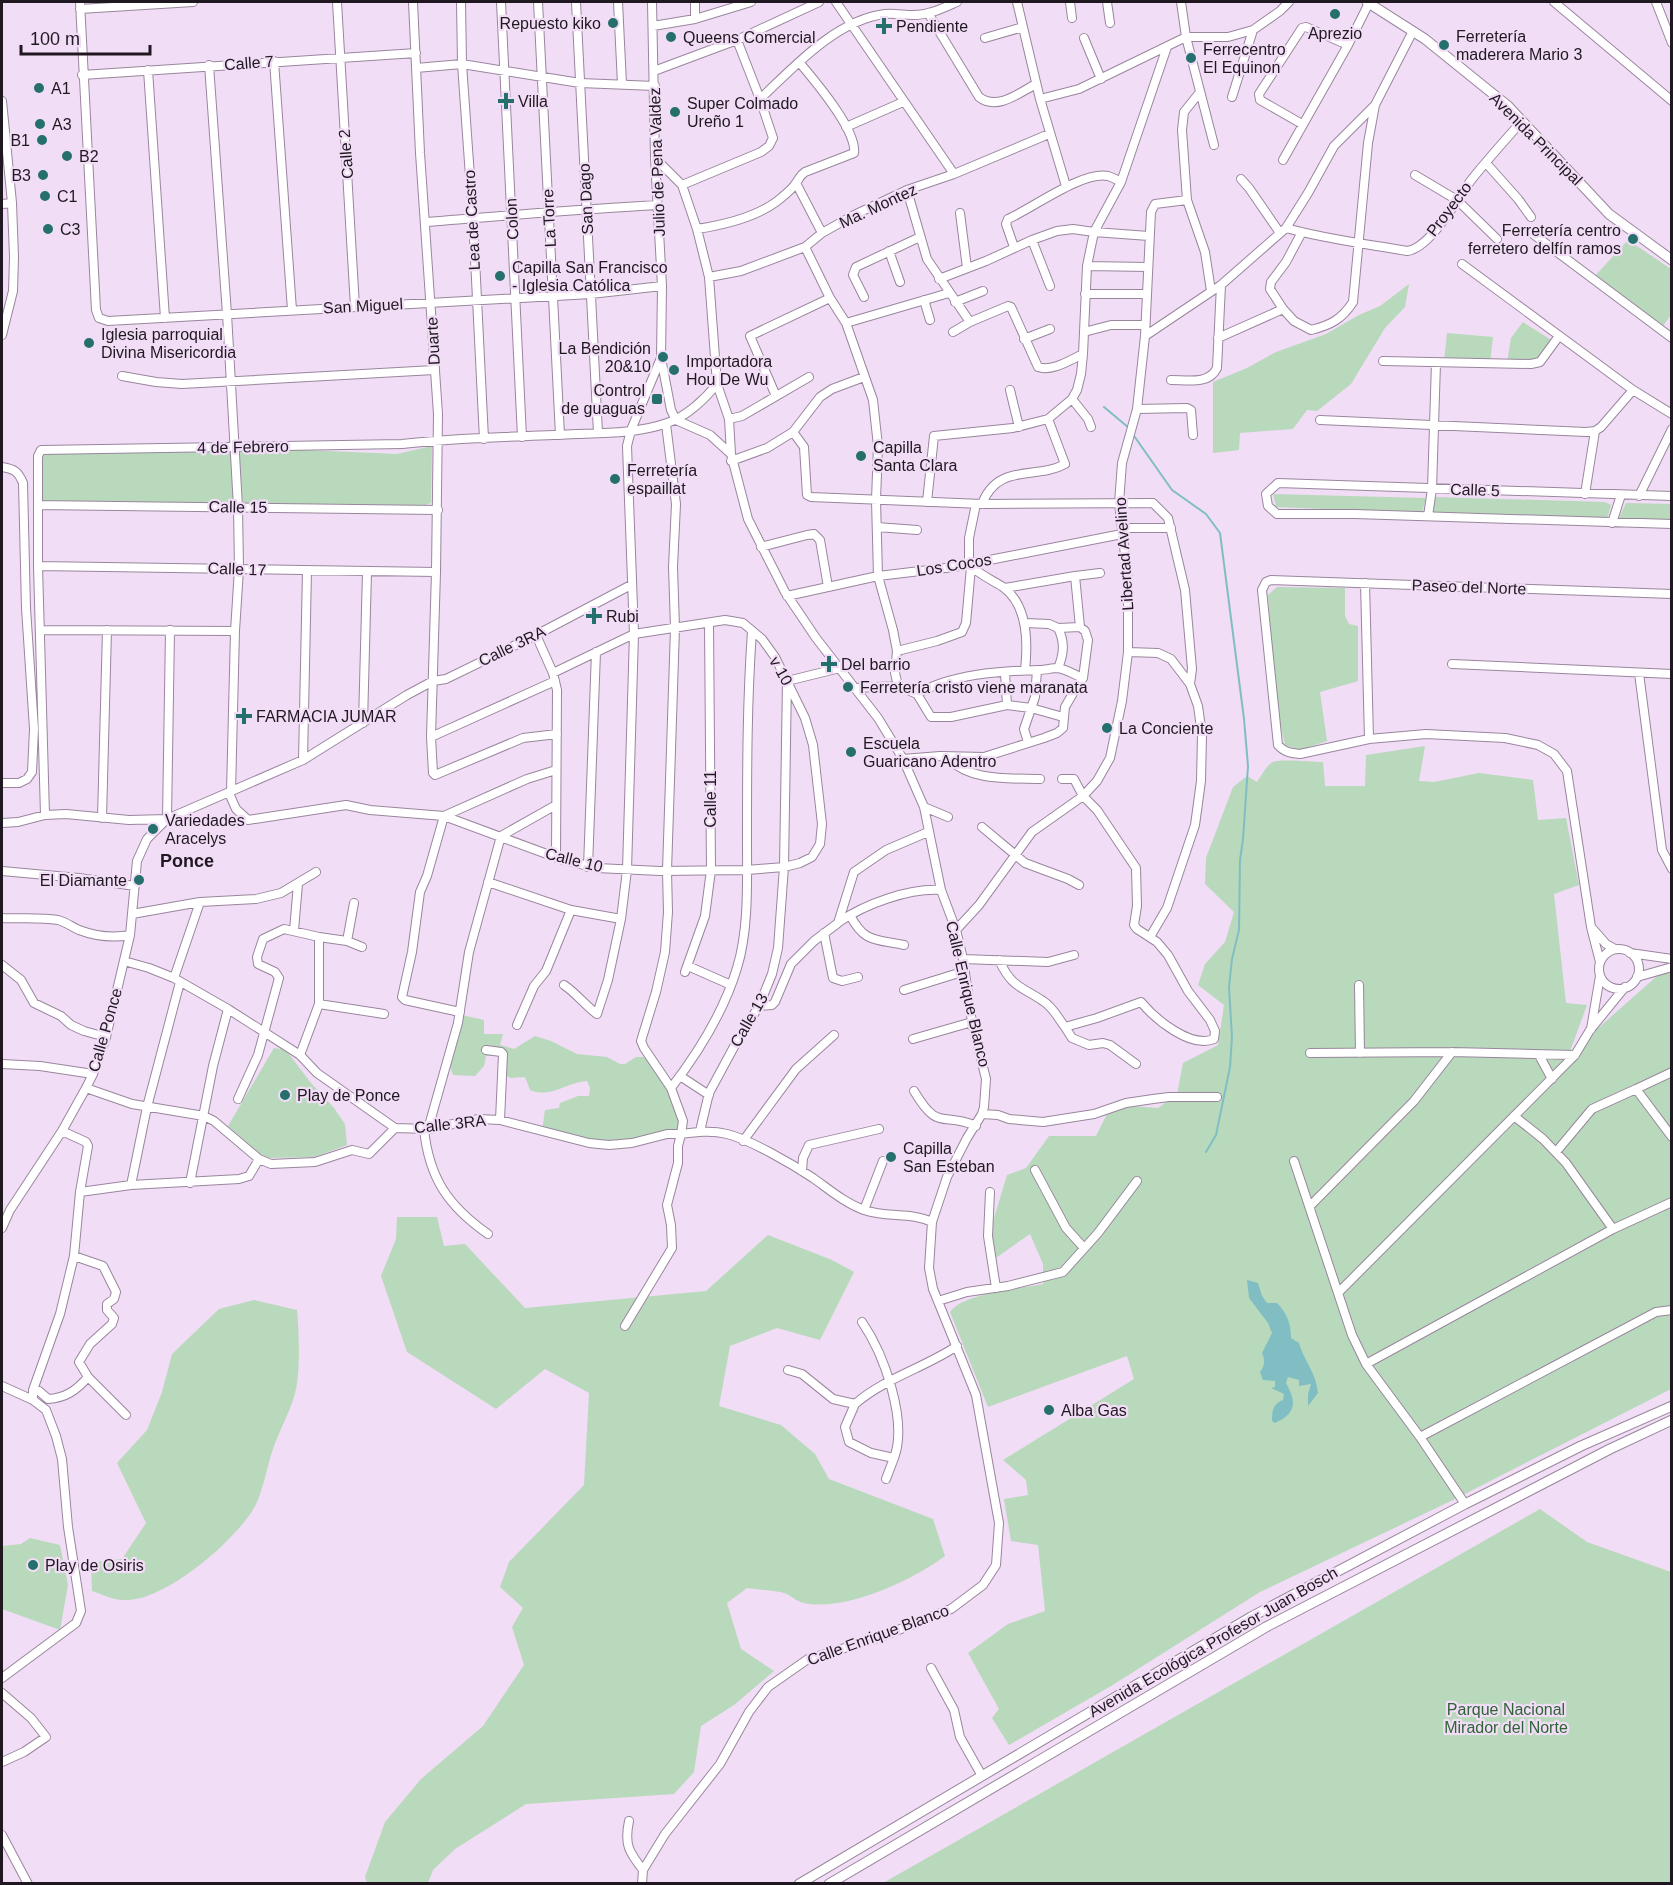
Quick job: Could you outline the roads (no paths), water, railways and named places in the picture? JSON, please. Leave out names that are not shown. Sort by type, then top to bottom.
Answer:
[{"type":"street","points":[[82,75],[80,5],[193,2]]},
{"type":"street","name":"Calle 2","points":[[337,2],[355,307]]},
{"type":"street","name":"Duarte","points":[[413,2],[438,414],[438,510],[431,737],[433,773],[435,775],[523,738],[557,734]]},
{"type":"street","name":"Lea de Castro","points":[[461,2],[462,64],[473,219],[484,439]]},
{"type":"street","name":"Colon","points":[[501,2],[522,437]]},
{"type":"street","name":"La Torre","points":[[538,2],[560,435]]},
{"type":"street","name":"San Dago","points":[[576,2],[598,433]]},
{"type":"street","points":[[618,2],[622,84]]},
{"type":"street","name":"Julio de Pena Valdez","points":[[652,2],[655,158],[662,286],[661,357],[671,410],[676,420]]},
{"type":"street","points":[[694,2],[695,19]]},
{"type":"street","points":[[653,26],[695,19],[751,2]]},
{"type":"street","points":[[654,71],[737,40],[819,2]]},
{"type":"street","points":[[836,2],[954,174]]},
{"type":"street","points":[[760,99],[800,62],[851,24],[885,14],[928,13],[957,2]]},
{"type":"street","points":[[1017,2],[1036,84],[1066,186]]},
{"type":"street","points":[[1070,2],[1072,18]]},
{"type":"street","points":[[1107,2],[1110,23]]},
{"type":"street","points":[[1181,2],[1186,37],[1214,145]]},
{"type":"street","points":[[1040,99],[1072,92],[1186,37],[1228,37],[1253,30],[1281,11],[1289,2]]},
{"type":"street","points":[[1283,160],[1348,45],[1368,2]]},
{"type":"street","name":"Avenida Principal","points":[[1368,2],[1413,31],[1508,106],[1609,214],[1671,260]]},
{"type":"street","points":[[1554,2],[1671,101]]},
{"type":"street","points":[[1656,2],[1671,43]]},
{"type":"street","points":[[928,13],[979,97],[986,102],[994,104],[1006,100],[1036,84]]},
{"type":"street","points":[[985,38],[1023,27]]},
{"type":"street","points":[[1302,124],[1260,100],[1259,94],[1302,28],[1306,27],[1348,45]]},
{"type":"street","points":[[1232,97],[1253,30]]},
{"type":"street","points":[[1302,232],[1286,262],[1270,282],[1270,289],[1294,321],[1311,330],[1324,327],[1344,315],[1353,302],[1371,120],[1375,105],[1413,31]]},
{"type":"street","points":[[1084,38],[1101,79]]},
{"type":"street","points":[[655,158],[682,185],[761,152],[769,146],[773,138],[737,40]]},
{"type":"street","points":[[927,502],[934,436],[1019,427],[1048,419],[1071,399],[1077,390],[1082,374],[1087,266],[1094,232],[1121,182],[1167,47]]},
{"type":"street","name":"Calle 7","points":[[82,75],[416,53]]},
{"type":"street","points":[[274,62],[291,310]]},
{"type":"street","points":[[697,229],[743,218],[775,203],[805,172],[854,153],[855,146],[846,127],[823,91],[800,62]]},
{"type":"street","points":[[416,68],[462,64],[580,83],[655,86]]},
{"type":"street","points":[[209,65],[236,447],[239,569],[230,793],[236,809],[248,820],[346,806],[444,816],[527,779],[556,770]]},
{"type":"street","points":[[148,70],[165,318]]},
{"type":"street","name":"San Miguel","points":[[82,75],[96,310],[99,318],[108,321],[591,294],[662,286]]},
{"type":"street","points":[[1200,92],[1187,107],[1182,130],[1187,200],[1205,252],[1211,291]]},
{"type":"street","points":[[2,101],[12,203],[14,257],[12,291],[2,330]]},
{"type":"street","points":[[846,127],[903,102]]},
{"type":"street","points":[[1145,336],[1221,285],[1283,231],[1308,193],[1334,146],[1375,105]]},
{"type":"street","name":"Proyecto","points":[[1283,231],[1302,232],[1407,251],[1414,250],[1422,244],[1522,121]]},
{"type":"street","name":"Ma. Montez","points":[[709,277],[741,271],[805,247],[822,233],[854,215],[907,190],[954,174],[1050,134]]},
{"type":"street","points":[[1486,163],[1531,217]]},
{"type":"street","points":[[1415,175],[1457,200],[1497,239]]},
{"type":"street","points":[[1014,247],[1006,224],[1008,219],[1033,207],[1066,186],[1092,176],[1108,176],[1121,182]]},
{"type":"street","points":[[1241,179],[1283,231]]},
{"type":"street","points":[[796,183],[822,233]]},
{"type":"street","name":"Calle Enrique Blanco","points":[[642,1884],[643,1870],[665,1834],[720,1764],[749,1712],[768,1687],[808,1659],[878,1638],[951,1609],[983,1585],[996,1565],[999,1523],[976,1395],[933,1289],[929,1268],[932,1222],[947,1177],[967,1138],[976,1126],[984,1107],[985,1071],[972,1022],[963,959],[956,930],[941,890],[924,807],[903,759],[878,718],[787,596],[748,519],[731,458],[729,419],[717,384],[709,277],[697,229],[682,185]]},
{"type":"street","points":[[907,190],[927,260],[970,322]]},
{"type":"street","name":"Libertad Avelino","points":[[956,930],[979,905],[1032,832],[1083,796],[1097,781],[1110,758],[1122,701],[1128,652],[1128,581],[1119,503],[1122,463],[1137,409],[1145,336],[1151,212],[1155,204],[1187,200]]},
{"type":"street","points":[[2,204],[12,203]]},
{"type":"street","points":[[425,222],[586,208],[658,205]]},
{"type":"street","points":[[960,213],[968,268]]},
{"type":"street","points":[[939,279],[1014,247],[1065,229],[1149,236]]},
{"type":"street","points":[[1533,234],[1671,338]]},
{"type":"street","points":[[864,297],[853,271],[856,267],[920,237]]},
{"type":"street","points":[[1032,240],[1050,286]]},
{"type":"street","points":[[805,247],[830,298],[846,323],[873,400],[878,446],[876,500],[878,576],[897,651],[895,673],[898,686]]},
{"type":"street","points":[[889,251],[900,282]]},
{"type":"street","points":[[1462,264],[1633,390],[1671,414]]},
{"type":"street","points":[[1087,266],[1148,267]]},
{"type":"street","points":[[1171,380],[1204,380],[1211,378],[1217,369],[1221,285]]},
{"type":"street","points":[[955,302],[983,291]]},
{"type":"street","points":[[846,323],[949,292]]},
{"type":"street","points":[[1085,294],[1147,294]]},
{"type":"street","points":[[776,396],[750,339],[752,334],[830,298]]},
{"type":"street","points":[[924,300],[930,320]]},
{"type":"street","points":[[954,332],[970,322],[1008,306],[1011,307],[1038,367],[1044,369],[1056,366],[1083,354]]},
{"type":"street","points":[[1218,338],[1283,309]]},
{"type":"street","points":[[1084,332],[1112,325],[1145,325]]},
{"type":"street","points":[[1024,339],[1050,329]]},
{"type":"street","points":[[1383,361],[1531,364],[1540,362],[1559,336]]},
{"type":"street","name":"Julio de Pena Valdez","points":[[564,986],[572,990],[585,1006],[597,1014],[608,980],[621,919],[627,870],[634,634],[627,446],[631,430],[661,357]]},
{"type":"street","points":[[1436,363],[1432,489],[1428,516],[1671,524]]},
{"type":"street","points":[[122,376],[182,384],[434,370]]},
{"type":"street","points":[[729,419],[742,416],[809,377]]},
{"type":"street","points":[[676,420],[710,435],[731,458],[767,448],[793,432],[820,397],[832,389],[864,377]]},
{"type":"street","name":"4 de Febrero","points":[[38,506],[38,456],[41,450],[402,444],[631,430],[676,420],[707,397],[717,384]]},
{"type":"street","points":[[1010,390],[1019,427]]},
{"type":"street","points":[[1320,420],[1591,432],[1601,427],[1633,390]]},
{"type":"street","points":[[1071,399],[1088,419],[1091,427]]},
{"type":"street","points":[[1137,409],[1186,408],[1191,410],[1193,435]]},
{"type":"street","points":[[897,651],[962,632],[966,623],[970,565],[969,538],[979,504],[987,491],[998,482],[1020,473],[1065,464],[1048,419]]},
{"type":"street","points":[[625,1326],[672,1248],[668,1205],[678,1163],[678,1146],[683,1122],[671,1088],[641,1041],[665,952],[668,912],[676,504],[666,424]]},
{"type":"street","points":[[1639,496],[1671,429]]},
{"type":"street","points":[[793,432],[804,447],[807,495],[811,497],[979,504],[1153,503],[1168,518],[1185,590],[1192,669],[1190,684]]},
{"type":"street","points":[[1585,494],[1591,432]]},
{"type":"street","points":[[2,467],[19,473],[23,483],[26,608],[34,729],[32,772],[27,779],[19,783],[2,783]]},
{"type":"street","name":"Calle 5","points":[[1428,516],[1278,514],[1268,506],[1266,494],[1278,483],[1671,496]]},
{"type":"street","points":[[1612,523],[1621,495]]},
{"type":"street","points":[[38,506],[45,815]]},
{"type":"street","name":"Calle 15","points":[[38,506],[438,510]]},
{"type":"street","points":[[877,527],[917,530]]},
{"type":"street","name":"Los Cocos","points":[[787,596],[878,576],[970,565],[1122,531],[1171,528]]},
{"type":"street","points":[[761,548],[814,534],[820,540],[828,587]]},
{"type":"street","points":[[970,565],[1005,588],[1019,606],[1025,623],[1025,670]]},
{"type":"street","name":"Calle 17","points":[[38,566],[307,572],[436,572]]},
{"type":"street","points":[[303,760],[307,572]]},
{"type":"street","points":[[363,723],[367,572]]},
{"type":"street","points":[[1005,588],[1100,573]]},
{"type":"street","points":[[903,759],[946,756],[984,757],[1057,733],[1063,728],[1065,707],[1083,678],[1088,640],[1082,629],[1075,576]]},
{"type":"street","name":"Paseo del Norte","points":[[1369,739],[1299,754],[1289,753],[1278,745],[1262,590],[1266,582],[1271,580],[1671,594]]},
{"type":"street","points":[[1365,583],[1369,739],[1426,734],[1505,738],[1538,745],[1554,754],[1567,771],[1591,927],[1600,962],[1600,976],[1590,1030]]},
{"type":"street","name":"Calle 3RA","points":[[167,819],[303,760],[433,681],[446,679],[631,585]]},
{"type":"street","name":"v 10","points":[[431,737],[554,677],[596,652],[634,634],[725,620],[743,623],[762,639],[775,657],[805,718],[813,745],[822,824],[820,844],[812,857],[800,864],[747,870]]},
{"type":"street","name":"Calle 11","points":[[709,623],[711,870],[705,915],[687,969],[731,984]]},
{"type":"street","points":[[1025,623],[1082,629]]},
{"type":"street","points":[[1058,628],[1063,637],[1062,658],[1058,668]]},
{"type":"street","points":[[40,630],[235,632]]},
{"type":"street","points":[[102,818],[107,630]]},
{"type":"street","points":[[2,823],[18,822],[45,815],[66,814],[129,820],[167,819],[170,630]]},
{"type":"street","points":[[671,1088],[709,1031],[731,984],[740,956],[747,870],[749,678],[752,631]]},
{"type":"street","points":[[536,635],[554,677],[557,734],[556,857]]},
{"type":"street","points":[[588,867],[596,652]]},
{"type":"street","points":[[1128,652],[1158,653],[1171,659],[1190,684],[1198,706],[1202,735],[1201,781],[1195,825],[1167,908],[1150,937]]},
{"type":"street","points":[[1452,663],[1671,674]]},
{"type":"street","points":[[787,681],[840,668]]},
{"type":"street","points":[[917,694],[948,681],[977,675],[1025,670],[1058,668],[1083,678]]},
{"type":"street","points":[[1028,742],[1024,729],[1035,697],[1037,670]]},
{"type":"street","points":[[1005,673],[1007,705]]},
{"type":"street","points":[[1639,673],[1662,850],[1671,869]]},
{"type":"street","name":"Calle 13","points":[[700,1131],[709,1095],[736,1043],[759,1006],[772,974],[779,942],[784,867],[787,681]]},
{"type":"street","points":[[855,688],[898,686],[917,694],[931,717],[951,717],[1007,705],[1031,708],[1063,717]]},
{"type":"street","points":[[946,756],[951,762],[981,775],[1040,779]]},
{"type":"street","points":[[1062,779],[1074,779],[1083,796],[1097,810],[1136,868],[1137,906],[1134,925],[1168,955],[1188,991],[1210,1020],[1215,1031],[1214,1039],[1208,1041],[1185,1036],[1164,1024],[1141,1002],[1065,1027]]},
{"type":"street","points":[[488,1234],[455,1207],[435,1178],[426,1152],[426,1129],[444,1077],[460,1012],[470,952],[501,836],[556,805]]},
{"type":"street","points":[[924,807],[948,817]]},
{"type":"street","points":[[444,816],[420,892],[412,952],[402,997],[405,1000],[460,1012]]},
{"type":"street","name":"Calle 10","points":[[444,816],[588,867],[668,871],[747,870]]},
{"type":"street","name":"Calle Ponce","points":[[2,1228],[10,1210],[62,1131],[93,1074],[106,1037],[130,935],[137,861],[147,839],[167,819]]},
{"type":"street","points":[[982,827],[1025,863],[1079,885]]},
{"type":"street","points":[[837,923],[854,872],[886,850],[928,832]]},
{"type":"street","points":[[2,872],[79,878],[135,886]]},
{"type":"street","points":[[132,914],[200,902],[256,899],[281,893],[316,872]]},
{"type":"street","points":[[488,882],[571,910],[621,919]]},
{"type":"street","points":[[294,930],[298,884]]},
{"type":"street","points":[[759,1006],[772,1005],[775,1002],[791,964],[837,923],[878,902],[928,889],[941,890]]},
{"type":"street","points":[[132,1185],[147,1107],[177,980],[200,902]]},
{"type":"street","points":[[347,941],[354,903]]},
{"type":"street","points":[[517,1025],[534,986],[546,971],[571,910]]},
{"type":"street","points":[[850,915],[862,934],[870,938],[904,945]]},
{"type":"street","points":[[2,918],[28,917],[60,921],[80,930],[117,938],[130,935]]},
{"type":"street","points":[[1591,927],[1606,944],[1615,950],[1671,958]]},
{"type":"street","points":[[238,1099],[253,1070],[279,978],[275,972],[258,964],[257,957],[263,939],[284,929],[319,938],[347,941],[362,947]]},
{"type":"street","points":[[824,933],[833,978],[842,981],[858,977]]},
{"type":"street","points":[[300,1055],[319,1004],[319,938]]},
{"type":"street","points":[[1600,962],[1606,954],[1615,950]]},
{"type":"street","points":[[1630,953],[1637,961],[1636,977]]},
{"type":"street","points":[[963,959],[1048,962],[1074,955]]},
{"type":"street","points":[[999,960],[1012,981],[1043,1000],[1054,1011],[1072,1038],[1089,1045],[1103,1043],[1110,1045],[1136,1064]]},
{"type":"street","name":"Calle 3RA","points":[[124,961],[149,968],[177,980],[228,1009],[300,1055],[317,1073],[395,1128],[426,1129],[479,1119],[500,1120],[589,1143],[609,1145],[633,1143],[667,1134],[700,1131],[728,1134],[802,1171],[830,1191],[864,1210],[885,1215],[919,1217],[932,1222]]},
{"type":"street","points":[[2,965],[21,980],[34,1003],[61,1016],[78,1028],[106,1037]]},
{"type":"street","points":[[1339,1292],[1575,1055],[1590,1030],[1625,987],[1636,977],[1671,967]]},
{"type":"street","points":[[904,990],[965,971]]},
{"type":"street","points":[[1600,976],[1610,987],[1625,987]]},
{"type":"street","points":[[1359,986],[1360,1053]]},
{"type":"street","points":[[319,1004],[384,1014]]},
{"type":"street","points":[[190,1183],[213,1066],[228,1009]]},
{"type":"street","points":[[913,1039],[972,1022]]},
{"type":"street","points":[[743,1141],[796,1069],[834,1035]]},
{"type":"street","points":[[486,1050],[503,1054],[500,1120]]},
{"type":"street","points":[[1310,1053],[1575,1055]]},
{"type":"street","points":[[1310,1206],[1414,1101],[1452,1053]]},
{"type":"street","points":[[1539,1055],[1552,1079]]},
{"type":"street","points":[[2,1064],[40,1066],[93,1074]]},
{"type":"street","points":[[1556,1152],[1592,1109],[1671,1072]]},
{"type":"street","points":[[680,1076],[709,1095]]},
{"type":"street","points":[[87,1088],[115,1099],[147,1107],[204,1116],[214,1121],[259,1159],[271,1164],[327,1160],[352,1150],[369,1154],[395,1128]]},
{"type":"street","points":[[1636,1089],[1671,1137]]},
{"type":"street","points":[[914,1091],[923,1107],[938,1119],[966,1121],[976,1126]]},
{"type":"street","points":[[982,1114],[1043,1122],[1094,1114],[1126,1103],[1153,1099],[1217,1097]]},
{"type":"street","points":[[1514,1116],[1566,1162],[1613,1229]]},
{"type":"street","points":[[802,1171],[803,1158],[808,1145],[879,1129]]},
{"type":"street","points":[[33,1400],[33,1390],[60,1314],[74,1256],[80,1192],[88,1146],[86,1142],[62,1131]]},
{"type":"street","points":[[80,1192],[132,1185],[239,1179],[249,1176],[259,1159]]},
{"type":"street","points":[[864,1210],[883,1161]]},
{"type":"street","points":[[1294,1161],[1352,1335],[1366,1364],[1420,1437],[1465,1504]]},
{"type":"street","points":[[1035,1170],[1065,1228],[1084,1248]]},
{"type":"street","points":[[938,1302],[967,1292],[1041,1279],[1063,1272],[1137,1181]]},
{"type":"street","points":[[990,1192],[988,1236],[996,1288]]},
{"type":"street","points":[[1366,1364],[1613,1229],[1671,1202]]},
{"type":"street","points":[[74,1256],[102,1266],[116,1292],[114,1299],[107,1304],[107,1310],[114,1318],[112,1324],[90,1344],[79,1362],[88,1377],[126,1415]]},
{"type":"street","points":[[1420,1437],[1656,1312],[1671,1310]]},
{"type":"street","points":[[862,1322],[890,1381],[895,1400],[900,1434],[898,1448],[886,1479]]},
{"type":"street","points":[[894,1458],[871,1453],[849,1442],[845,1427],[855,1404],[875,1388],[957,1346]]},
{"type":"street","points":[[788,1370],[802,1374],[833,1399],[855,1404]]},
{"type":"street","points":[[33,1390],[39,1391],[48,1399],[62,1398],[80,1386],[88,1377]]},
{"type":"street","points":[[2,1386],[33,1400],[46,1410],[62,1459],[68,1527],[81,1611],[76,1623],[2,1678]]},
{"type":"street","name":"Avenida Ecológica Profesor Juan Bosch","points":[[799,1884],[1251,1617],[1465,1504],[1581,1446],[1671,1406]]},
{"type":"street","name":"Avenida Ecológica Profesor Juan Bosch","points":[[829,1884],[1266,1628],[1610,1449],[1671,1420]]},
{"type":"street","points":[[931,1668],[954,1710],[960,1737],[982,1776]]},
{"type":"street","points":[[2,1693],[31,1718],[46,1737],[24,1752],[2,1762]]},
{"type":"street","points":[[629,1821],[627,1840],[630,1852],[643,1870]]},
{"type":"street","points":[[2,1835],[28,1884]]},
{"type":"waterway","points":[[1104,407],[1129,428]]},
{"type":"waterway","points":[[1132,433],[1172,490],[1206,514],[1220,533],[1244,719],[1248,766],[1240,860],[1239,930],[1232,959],[1229,987],[1232,1037],[1230,1067],[1216,1135],[1206,1152]]},
{"type":"place","name":"Aprezio","points":[[1335,14]]},
{"type":"place","name":"Repuesto kiko","points":[[613,23]]},
{"type":"place","name":"Pendiente","points":[[884,26]]},
{"type":"place","name":"Queens Comercial","points":[[671,37]]},
{"type":"place","name":"Ferretería maderera Mario 3","points":[[1444,45]]},
{"type":"place","name":"Ferrecentro El Equinon","points":[[1191,58]]},
{"type":"place","name":"A1","points":[[39,88]]},
{"type":"place","name":"Villa","points":[[506,101]]},
{"type":"place","name":"Super Colmado Ureño 1","points":[[675,112]]},
{"type":"place","name":"A3","points":[[40,124]]},
{"type":"place","name":"B1","points":[[42,140]]},
{"type":"place","name":"B2","points":[[67,156]]},
{"type":"place","name":"B3","points":[[43,175]]},
{"type":"place","name":"C1","points":[[45,196]]},
{"type":"place","name":"C3","points":[[48,229]]},
{"type":"place","name":"Ferretería centro ferretero delfín ramos","points":[[1633,239]]},
{"type":"place","name":"Capilla San Francisco - Iglesia Católica","points":[[500,276]]},
{"type":"place","name":"Iglesia parroquial Divina Misericordia","points":[[89,343]]},
{"type":"place","name":"La Bendición 20&10","points":[[663,357]]},
{"type":"place","name":"Importadora Hou De Wu","points":[[674,370]]},
{"type":"place","name":"Control de guaguas","points":[[657,399]]},
{"type":"place","name":"Capilla Santa Clara","points":[[861,456]]},
{"type":"place","name":"Ferretería espaillat","points":[[615,479]]},
{"type":"place","name":"Rubi","points":[[594,616]]},
{"type":"place","name":"Del barrio","points":[[829,664]]},
{"type":"place","name":"Ferretería cristo viene maranata","points":[[848,687]]},
{"type":"place","name":"FARMACIA JUMAR","points":[[244,716]]},
{"type":"place","name":"La Conciente","points":[[1107,728]]},
{"type":"place","name":"Escuela Guaricano Adentro","points":[[851,752]]},
{"type":"place","name":"Variedades Aracelys","points":[[153,829]]},
{"type":"place","name":"El Diamante","points":[[139,880]]},
{"type":"place","name":"Play de Ponce","points":[[285,1095]]},
{"type":"place","name":"Capilla San Esteban","points":[[891,1157]]},
{"type":"place","name":"Alba Gas","points":[[1049,1410]]},
{"type":"place","name":"Play de Osiris","points":[[33,1565]]},
{"type":"district","name":"Ponce","points":[[187,861]]},
{"type":"park label","name":"Parque Nacional Mirador del Norte","points":[[1506,1718]]}]
